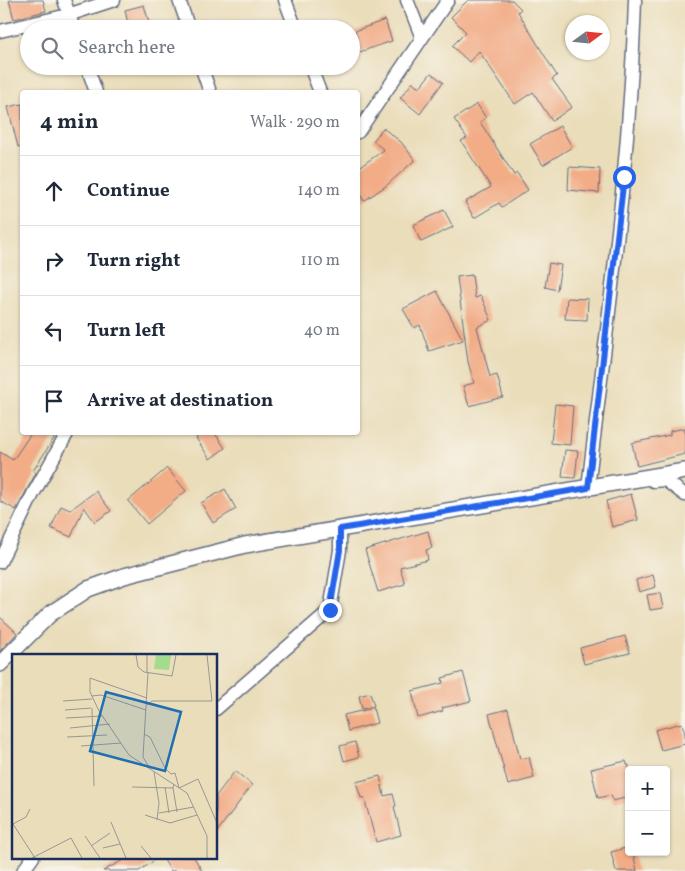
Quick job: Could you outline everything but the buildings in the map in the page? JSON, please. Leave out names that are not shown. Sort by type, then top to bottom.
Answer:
[{"type":"street","points":[[64,0],[70,20]]},
{"type":"street","points":[[47,20],[114,0]]},
{"type":"street","points":[[179,0],[186,20]]},
{"type":"street","points":[[285,0],[293,20]]},
{"type":"street","points":[[406,0],[422,38]]},
{"type":"street","points":[[360,129],[448,0]]},
{"type":"street","points":[[588,488],[624,177],[633,60],[635,0]]},
{"type":"street","points":[[0,31],[20,26]]},
{"type":"street","points":[[90,75],[95,90]]},
{"type":"street","points":[[204,75],[209,90]]},
{"type":"street","points":[[313,75],[319,90]]},
{"type":"street","points":[[0,562],[33,494],[66,435]]},
{"type":"street","points":[[0,664],[50,614],[88,589],[124,576],[245,545],[685,471]]},
{"type":"street","points":[[588,488],[665,480],[685,495]]},
{"type":"street","points":[[218,707],[330,610],[340,550],[340,529]]},
{"type":"street","points":[[23,871],[32,858]]},
{"type":"route","points":[[330,610],[340,550],[340,529],[588,488],[624,177]]}]
